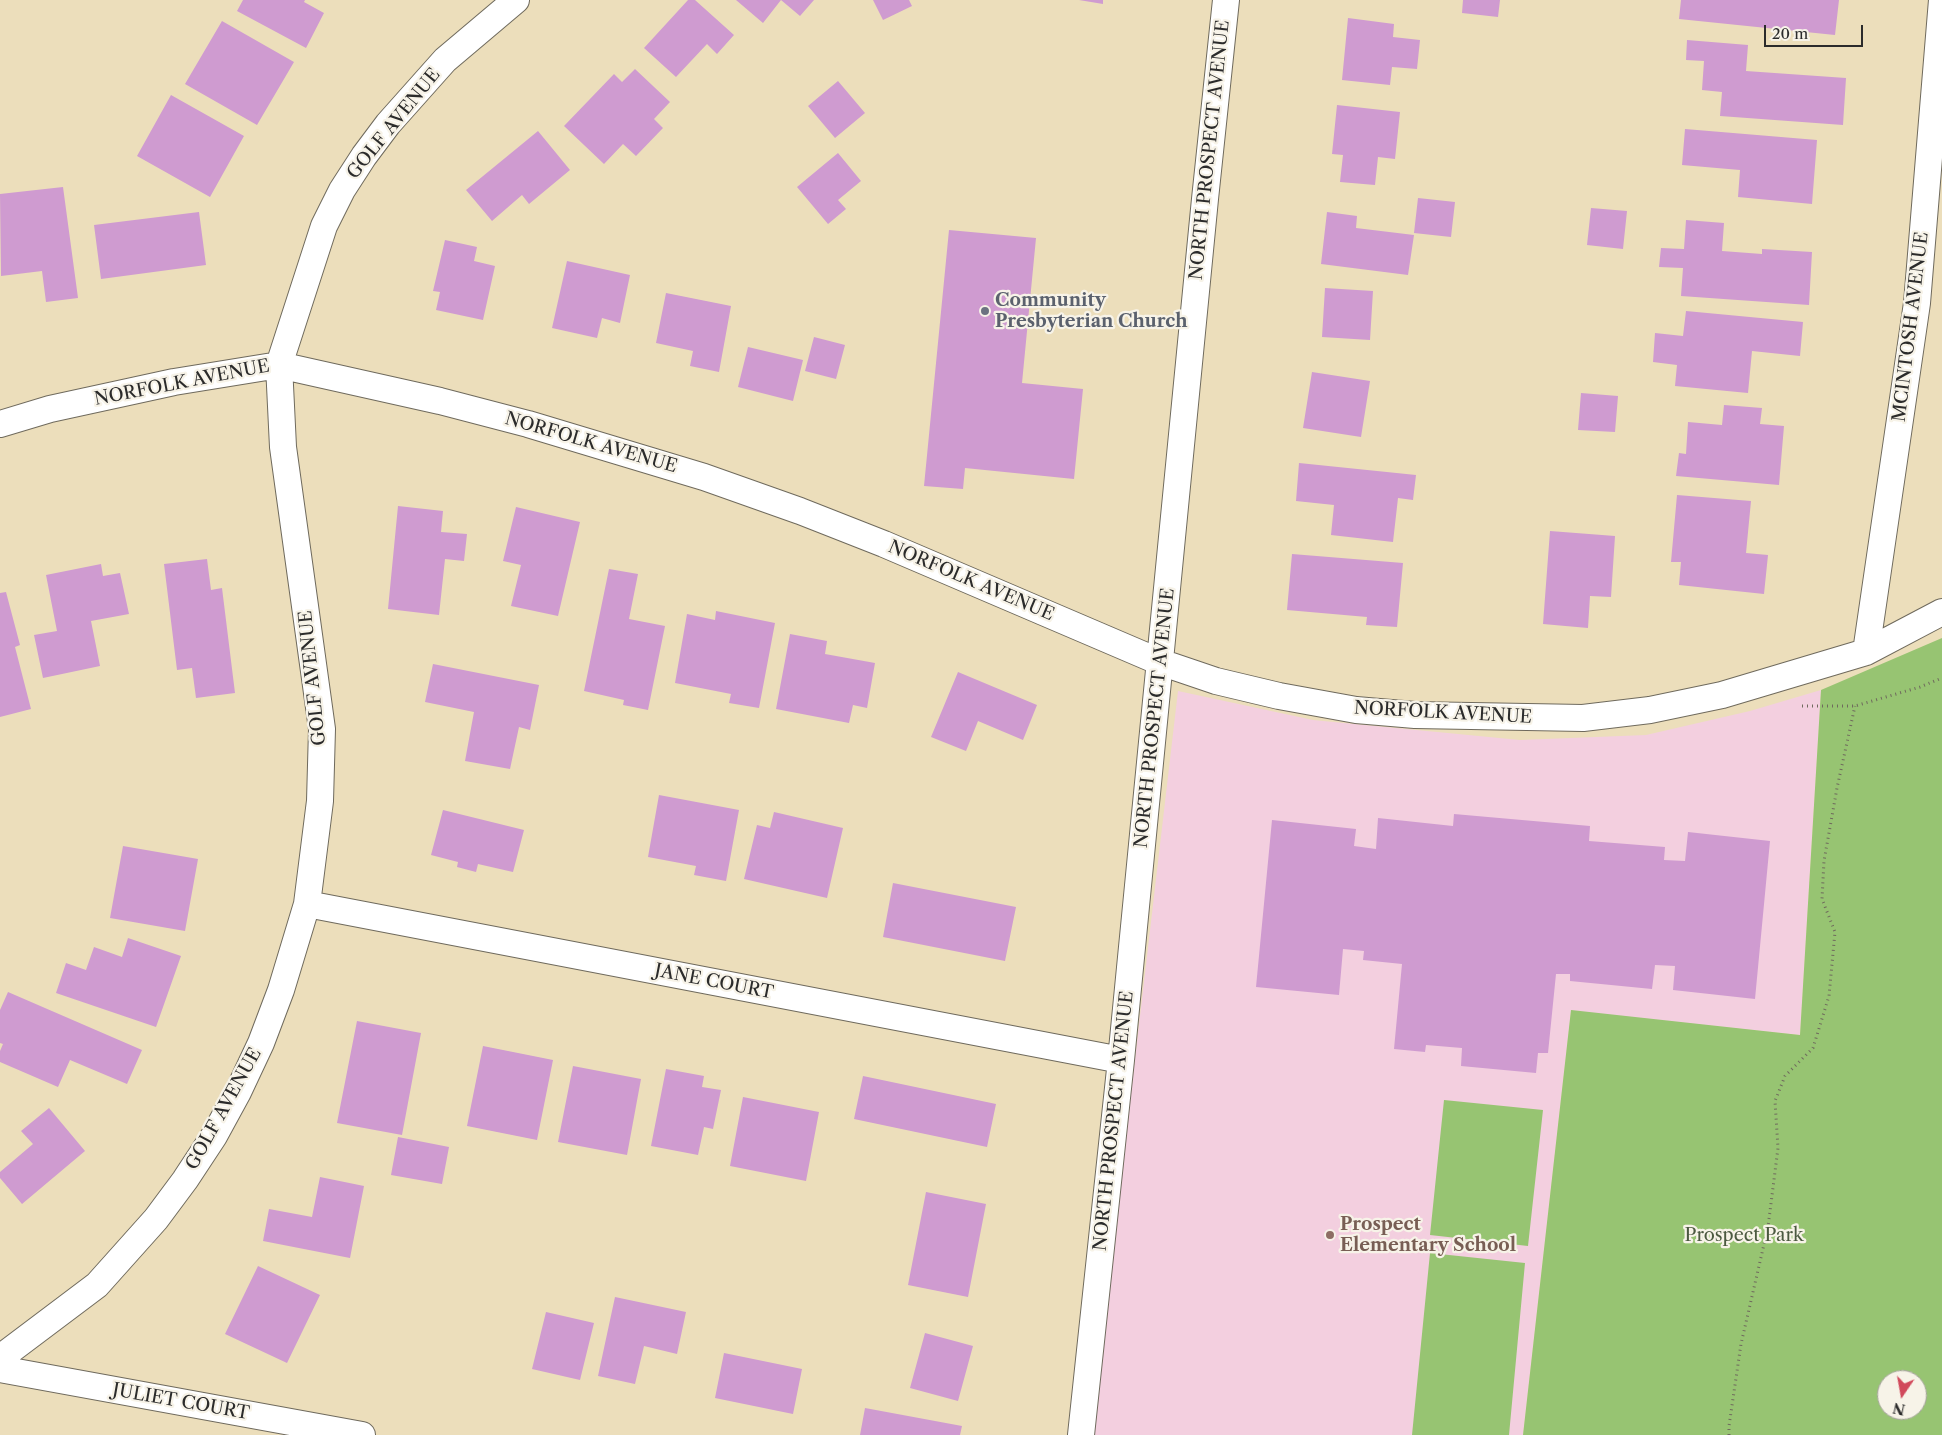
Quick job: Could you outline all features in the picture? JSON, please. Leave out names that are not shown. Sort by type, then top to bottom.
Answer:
[{"type":"street","name":"GOLF AVENUE","points":[[0,1358],[97,1285],[156,1219],[214,1136],[238,1092],[261,1043],[281,990],[307,904],[320,801],[322,728],[283,447],[279,365],[324,226],[342,190],[359,163],[388,124],[445,60],[516,0]]},
{"type":"street","name":"NORTH PROSPECT AVENUE","points":[[1081,1435],[1121,1060],[1226,0]]},
{"type":"street","name":"MCINTOSH AVENUE","points":[[1866,652],[1917,303],[1942,0]]},
{"type":"street","name":"NORFOLK AVENUE","points":[[0,424],[50,409],[174,382],[279,365],[440,401],[528,424],[704,477],[800,511],[884,544],[1160,662],[1216,681],[1279,696],[1356,710],[1415,715],[1583,718],[1650,710],[1722,696],[1866,652],[1942,612]]},
{"type":"street","name":"JANE COURT","points":[[307,904],[1121,1060]]},
{"type":"street","name":"JULIET COURT","points":[[0,1369],[362,1435]]},
{"type":"path","points":[[1802,706],[1855,706],[1920,687],[1942,678]]},
{"type":"path","points":[[1729,1435],[1742,1344],[1768,1227],[1778,1148],[1775,1101],[1785,1076],[1813,1048],[1829,996],[1835,932],[1822,898],[1824,861],[1837,788],[1855,706]]},
{"type":"shaded area","name":"Prospect Elementary School","points":[[1821,690],[1800,1035],[1571,1011],[1523,1435],[1091,1435],[1178,691],[1313,720],[1520,740],[1646,735],[1750,711]]},
{"type":"green space","name":"Prospect Park","points":[[1942,638],[1942,1435],[1523,1435],[1571,1010],[1800,1035],[1821,690]]},
{"type":"green space","points":[[1444,1100],[1543,1110],[1528,1246],[1430,1235]]},
{"type":"green space","points":[[1430,1253],[1525,1263],[1509,1435],[1412,1435]]},
{"type":"building","points":[[243,0],[305,0],[304,2],[324,13],[306,48],[237,11]]},
{"type":"building","points":[[688,0],[695,0],[734,35],[717,54],[707,44],[676,77],[644,48]]},
{"type":"building","points":[[736,0],[781,0],[763,23]]},
{"type":"building","points":[[781,0],[814,0],[800,16]]},
{"type":"building","points":[[873,0],[909,0],[912,6],[883,20]]},
{"type":"building","points":[[1079,0],[1103,0],[1103,4]]},
{"type":"building","points":[[1463,0],[1500,0],[1498,17],[1462,13]]},
{"type":"building","points":[[1681,0],[1839,0],[1835,35],[1679,19]]},
{"type":"building","points":[[1348,18],[1394,24],[1393,37],[1420,40],[1417,69],[1392,67],[1390,85],[1342,80]]},
{"type":"building","points":[[222,21],[294,62],[257,125],[185,84]]},
{"type":"building","points":[[1687,40],[1748,45],[1746,71],[1846,78],[1843,125],[1720,116],[1722,92],[1702,90],[1704,61],[1686,60]]},
{"type":"building","points":[[635,69],[670,102],[654,119],[663,128],[636,156],[623,144],[604,164],[564,126],[614,74],[622,82]]},
{"type":"building","points":[[838,81],[865,113],[835,138],[808,106]]},
{"type":"building","points":[[171,95],[244,136],[210,197],[137,156]]},
{"type":"building","points":[[1337,105],[1400,112],[1395,159],[1378,157],[1375,185],[1340,182],[1343,155],[1332,154]]},
{"type":"building","points":[[1685,129],[1817,140],[1812,204],[1738,197],[1740,170],[1682,165]]},
{"type":"building","points":[[538,131],[570,170],[529,204],[522,195],[492,221],[466,190]]},
{"type":"building","points":[[838,153],[861,181],[838,200],[846,209],[828,224],[797,187]]},
{"type":"building","points":[[63,187],[78,298],[46,302],[42,271],[1,276],[0,194]]},
{"type":"building","points":[[1418,198],[1455,202],[1451,237],[1414,233]]},
{"type":"building","points":[[1591,208],[1627,211],[1623,249],[1587,245]]},
{"type":"building","points":[[199,212],[206,265],[101,279],[94,225]]},
{"type":"building","points":[[1327,212],[1357,216],[1356,228],[1414,235],[1408,275],[1321,264]]},
{"type":"building","points":[[1686,220],[1724,223],[1722,251],[1762,254],[1762,249],[1812,252],[1809,305],[1681,296],[1683,268],[1659,267],[1661,248],[1684,249]]},
{"type":"building","name":"Community Presbyterian Church","points":[[949,230],[1036,238],[1022,383],[1083,389],[1074,479],[965,468],[963,489],[924,486]]},
{"type":"building","points":[[445,240],[477,247],[474,261],[495,266],[483,320],[436,310],[440,292],[433,291]]},
{"type":"building","points":[[567,261],[630,275],[620,323],[602,318],[597,338],[552,328]]},
{"type":"building","points":[[1325,288],[1373,291],[1370,340],[1322,337]]},
{"type":"building","points":[[666,293],[731,306],[719,372],[690,366],[693,351],[656,343]]},
{"type":"building","points":[[1686,311],[1803,322],[1800,356],[1752,351],[1748,393],[1675,386],[1677,365],[1653,362],[1655,333],[1683,336]]},
{"type":"building","points":[[814,337],[845,345],[836,379],[805,371]]},
{"type":"building","points":[[748,347],[803,360],[793,401],[738,387]]},
{"type":"building","points":[[1312,372],[1370,381],[1361,437],[1303,428]]},
{"type":"building","points":[[1581,393],[1618,396],[1615,432],[1578,430]]},
{"type":"building","points":[[1724,405],[1762,408],[1760,424],[1784,426],[1779,485],[1676,476],[1679,453],[1686,454],[1688,422],[1722,425]]},
{"type":"building","points":[[1299,463],[1416,475],[1413,500],[1398,498],[1393,542],[1331,535],[1334,505],[1296,501]]},
{"type":"building","points":[[1677,495],[1751,501],[1746,553],[1768,555],[1764,594],[1679,585],[1681,562],[1671,562]]},
{"type":"building","points":[[398,506],[443,511],[441,532],[467,534],[464,561],[445,559],[439,615],[388,609]]},
{"type":"building","points":[[516,507],[580,522],[558,616],[511,606],[521,565],[503,561]]},
{"type":"building","points":[[1550,531],[1615,536],[1611,597],[1590,596],[1588,628],[1543,624]]},
{"type":"building","points":[[1292,554],[1403,563],[1397,627],[1366,625],[1367,617],[1287,610]]},
{"type":"building","points":[[207,559],[211,590],[222,588],[235,693],[196,698],[192,668],[177,670],[164,564]]},
{"type":"building","points":[[101,564],[103,576],[120,573],[129,614],[91,621],[100,666],[43,678],[34,635],[57,631],[46,575]]},
{"type":"building","points":[[609,569],[638,574],[629,619],[665,626],[648,710],[623,705],[624,700],[584,691]]},
{"type":"building","points":[[6,592],[20,645],[15,647],[31,709],[0,717],[0,593]]},
{"type":"building","points":[[716,611],[775,623],[759,708],[729,703],[731,694],[675,683],[687,614],[715,620]]},
{"type":"building","points":[[790,634],[827,641],[825,654],[875,663],[867,708],[853,705],[849,723],[776,709]]},
{"type":"building","points":[[433,664],[539,685],[530,730],[519,727],[510,769],[465,761],[474,712],[425,702]]},
{"type":"building","points":[[958,672],[1037,705],[1023,740],[978,721],[966,751],[931,737]]},
{"type":"building","points":[[659,795],[739,810],[726,881],[694,875],[696,866],[648,857]]},
{"type":"building","points":[[443,810],[524,830],[513,872],[478,864],[476,872],[457,867],[458,862],[431,855]]},
{"type":"building","points":[[774,812],[843,828],[827,898],[744,879],[757,825],[770,828]]},
{"type":"building","points":[[1454,814],[1590,826],[1589,841],[1665,847],[1664,860],[1685,861],[1688,832],[1770,841],[1755,999],[1673,990],[1675,966],[1655,965],[1652,989],[1570,981],[1570,974],[1556,974],[1548,1053],[1538,1053],[1536,1073],[1461,1066],[1462,1048],[1426,1045],[1425,1052],[1394,1049],[1402,964],[1363,960],[1364,951],[1343,949],[1339,995],[1256,987],[1272,820],[1356,829],[1354,846],[1376,849],[1378,818],[1453,826]]},
{"type":"building","points":[[123,846],[198,859],[185,931],[110,918]]},
{"type":"building","points":[[893,883],[1016,907],[1005,961],[883,937]]},
{"type":"building","points":[[128,938],[181,956],[156,1027],[56,993],[66,963],[86,970],[94,947],[122,957]]},
{"type":"building","points":[[8,992],[142,1050],[127,1084],[70,1060],[58,1087],[0,1062],[0,1051],[3,1044],[0,1043],[0,1010]]},
{"type":"building","points":[[357,1021],[421,1033],[402,1135],[337,1123]]},
{"type":"building","points":[[483,1046],[553,1060],[537,1140],[467,1126]]},
{"type":"building","points":[[573,1066],[641,1079],[627,1155],[558,1142]]},
{"type":"building","points":[[666,1069],[704,1076],[702,1087],[721,1090],[713,1129],[704,1127],[698,1155],[651,1146]]},
{"type":"building","points":[[863,1076],[996,1104],[987,1147],[854,1119]]},
{"type":"building","points":[[743,1097],[819,1112],[806,1181],[730,1166]]},
{"type":"building","points":[[49,1108],[85,1151],[22,1204],[0,1178],[0,1172],[33,1144],[21,1131]]},
{"type":"building","points":[[398,1137],[449,1147],[442,1184],[391,1175]]},
{"type":"building","points":[[320,1177],[364,1186],[350,1258],[263,1241],[269,1209],[312,1217]]},
{"type":"building","points":[[926,1192],[986,1204],[968,1297],[908,1285]]},
{"type":"building","points":[[258,1266],[320,1295],[287,1363],[225,1334]]},
{"type":"building","points":[[615,1297],[686,1312],[677,1354],[644,1346],[635,1384],[598,1376]]},
{"type":"building","points":[[546,1312],[594,1323],[580,1380],[532,1369]]},
{"type":"building","points":[[925,1333],[973,1346],[958,1401],[910,1388]]},
{"type":"building","points":[[724,1353],[802,1369],[793,1414],[715,1398]]},
{"type":"building","points":[[865,1408],[962,1426],[960,1435],[860,1435]]},
{"type":"place","name":"Community Presbyterian Church","points":[[985,311]]},
{"type":"place","name":"Prospect Elementary School","points":[[1330,1235]]}]
